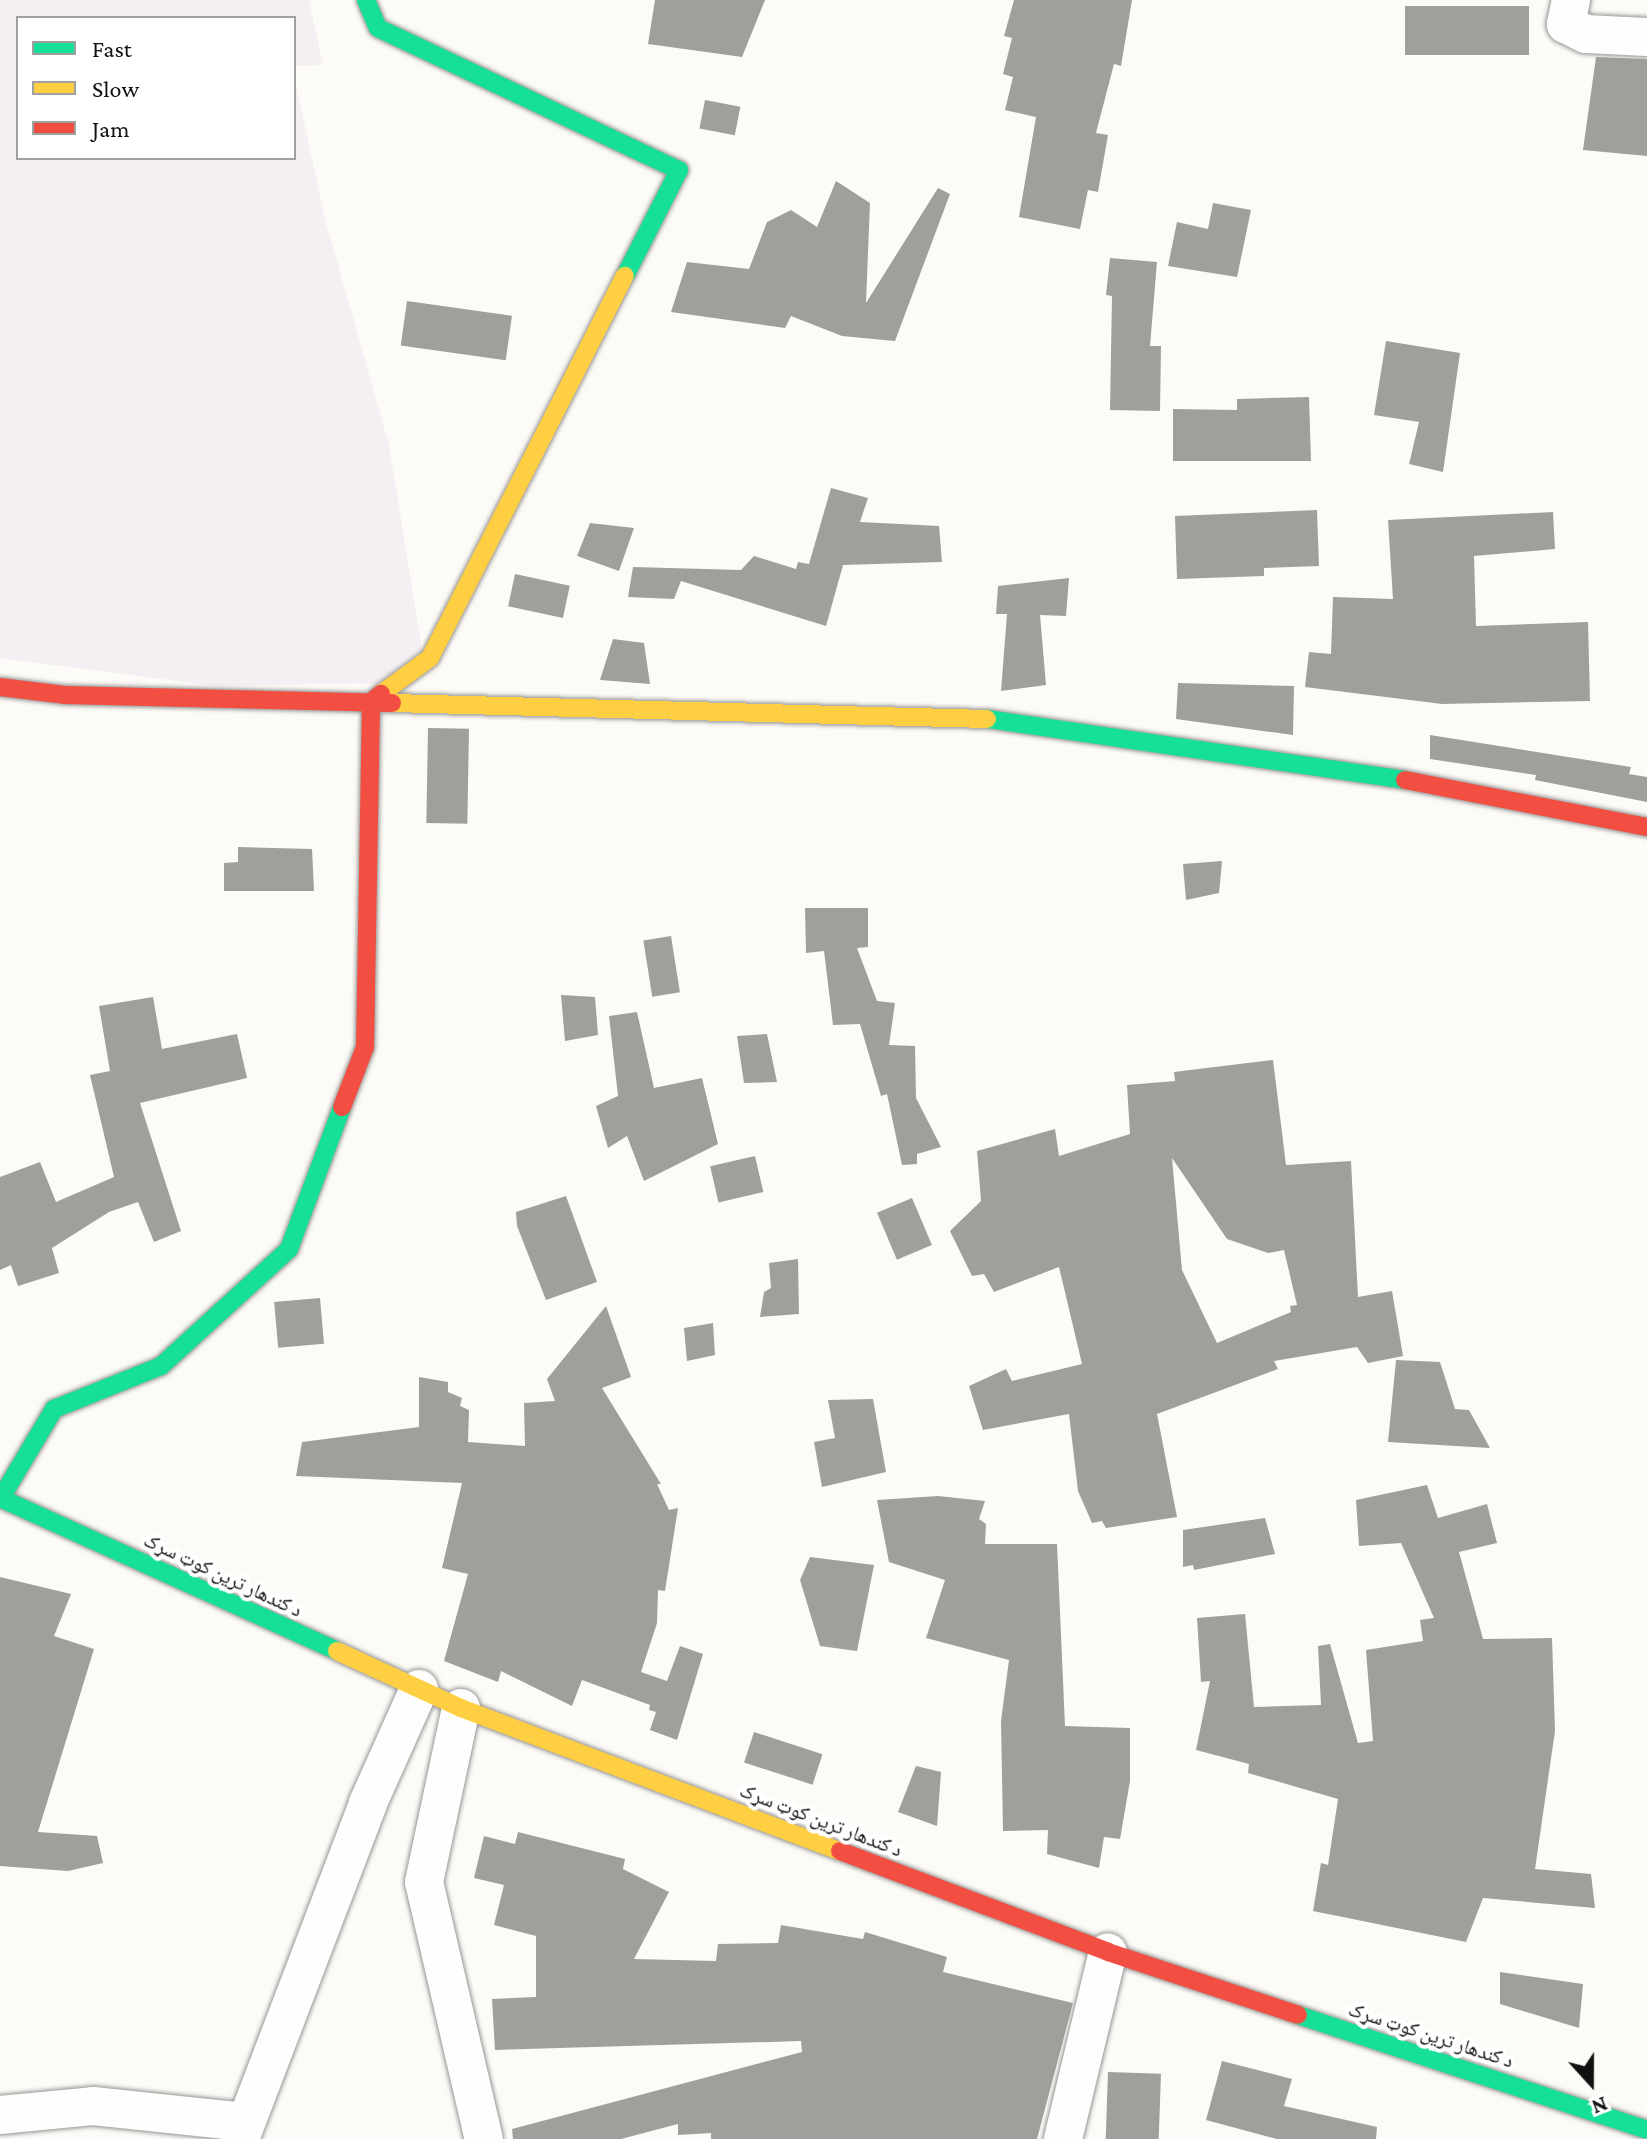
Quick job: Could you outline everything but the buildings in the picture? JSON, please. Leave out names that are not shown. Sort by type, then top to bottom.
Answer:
[{"type":"street","points":[[366,0],[378,28],[679,170],[430,658],[371,702]]},
{"type":"street","points":[[1571,0],[1566,24],[1586,34],[1647,37]]},
{"type":"street","points":[[0,687],[65,695],[965,716],[1331,765],[1647,827]]},
{"type":"street","points":[[1,1498],[54,1409],[161,1366],[289,1249],[365,1047],[371,702]]},
{"type":"street","name":"د کندهار ترين کوټ سړک","points":[[1,1498],[461,1708],[1108,1952],[1647,2130]]},
{"type":"street","points":[[0,2115],[93,2106],[243,2130],[368,1803],[419,1689]]},
{"type":"street","points":[[461,1708],[424,1882],[484,2139]]},
{"type":"street","points":[[1063,2139],[1108,1952]]},
{"type":"shaded area","points":[[0,0],[309,0],[323,65],[296,66],[296,16],[16,16],[16,160],[296,160],[296,85],[325,219],[389,445],[422,650],[381,683],[216,686],[0,658]]},
{"type":"traffic: fast","points":[[366,0],[378,28],[679,170],[625,276]]},
{"type":"traffic: fast","points":[[987,719],[1405,780]]},
{"type":"traffic: fast","points":[[1,1498],[54,1409],[161,1366],[289,1249],[342,1107]]},
{"type":"traffic: fast","points":[[0,1498],[337,1651]]},
{"type":"traffic: fast","points":[[1298,2015],[1647,2130]]},
{"type":"traffic: slow","points":[[381,694],[430,658],[625,276]]},
{"type":"traffic: slow","points":[[392,703],[987,719]]},
{"type":"traffic: slow","points":[[337,1651],[461,1708],[840,1851]]},
{"type":"traffic: jam","points":[[0,687],[65,695],[392,703]]},
{"type":"traffic: jam","points":[[342,1107],[365,1047],[371,702],[381,694]]},
{"type":"traffic: jam","points":[[1405,780],[1647,827]]},
{"type":"traffic: jam","points":[[840,1851],[1108,1952],[1298,2015]]}]
